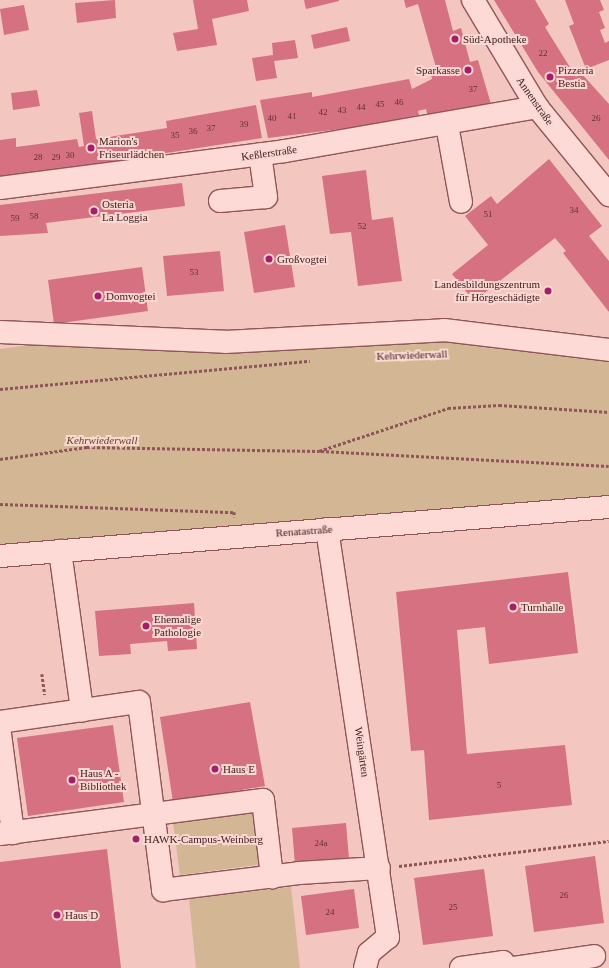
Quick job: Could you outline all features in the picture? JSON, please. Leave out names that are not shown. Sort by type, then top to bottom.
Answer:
[{"type":"street","name":"Annenstraße","points":[[473,0],[537,107],[609,195]]},
{"type":"street","name":"Keßlerstraße","points":[[0,188],[285,151],[447,126],[537,107]]},
{"type":"street","points":[[447,126],[461,202]]},
{"type":"street","points":[[220,201],[266,196],[260,154]]},
{"type":"street","name":"Kehrwiederwall","points":[[0,332],[225,342],[444,330],[609,350]]},
{"type":"street","name":"Renatastraße","points":[[0,556],[235,535],[609,507]]},
{"type":"street","name":"Weingärten","points":[[327,529],[379,868],[388,937],[369,953],[365,968]]},
{"type":"street","points":[[60,551],[82,710]]},
{"type":"street","points":[[0,722],[139,702],[163,890],[272,877],[379,868]]},
{"type":"street","points":[[0,734],[6,834],[263,800],[272,877]]},
{"type":"street","points":[[514,968],[594,956]]},
{"type":"street","points":[[461,968],[503,962],[503,968]]},
{"type":"path","points":[[0,390],[318,360]]},
{"type":"path","points":[[319,451],[448,408],[499,405],[609,412]]},
{"type":"path","points":[[0,459],[87,447],[319,451],[609,466]]},
{"type":"path","points":[[0,504],[234,512],[235,535]]},
{"type":"path","points":[[379,868],[609,841]]},
{"type":"green space","name":"Kehrwiederwall","points":[[446,337],[609,349],[609,496],[0,548],[0,349],[63,340]]},
{"type":"green space","points":[[257,804],[264,864],[180,875],[172,815]]},
{"type":"green space","points":[[291,887],[300,968],[196,968],[189,899]]},
{"type":"building","points":[[115,0],[116,18],[77,23],[75,3]]},
{"type":"building","points":[[193,0],[247,0],[249,11],[212,19],[217,45],[177,51],[173,33],[198,29]]},
{"type":"building","points":[[304,0],[339,0],[339,1],[306,9]]},
{"type":"building","points":[[404,0],[445,0],[453,31],[461,28],[470,62],[478,60],[491,104],[429,121],[426,109],[418,111],[419,115],[389,123],[268,138],[260,100],[312,92],[312,97],[409,79],[412,89],[432,79],[431,73],[437,71],[418,4],[406,8]]},
{"type":"building","points":[[494,0],[535,0],[549,24],[545,27],[576,77],[581,73],[609,104],[609,160],[538,72]]},
{"type":"building","points":[[565,0],[600,0],[604,10],[599,12],[605,28],[600,30],[605,43],[609,41],[609,60],[586,69],[569,26],[574,24]]},
{"type":"building","points":[[24,5],[29,30],[4,35],[0,9]]},
{"type":"building","points":[[347,27],[350,41],[314,49],[311,35]]},
{"type":"building","points":[[295,40],[298,58],[274,61],[277,78],[256,81],[252,58],[273,55],[272,43]]},
{"type":"building","points":[[37,90],[40,106],[13,110],[11,93]]},
{"type":"building","points":[[256,105],[262,138],[0,179],[0,140],[16,138],[16,147],[77,139],[79,147],[84,146],[79,113],[92,111],[96,139],[167,128],[166,121]]},
{"type":"building","points":[[549,159],[602,226],[589,236],[609,261],[609,312],[563,253],[566,251],[555,238],[474,301],[452,274],[488,245],[465,216],[491,196],[497,204]]},
{"type":"building","points":[[366,170],[372,220],[393,217],[402,281],[358,286],[351,232],[330,234],[322,176]]},
{"type":"building","points":[[182,183],[185,206],[46,223],[48,233],[0,236],[0,205]]},
{"type":"building","name":"Großvogtei","points":[[285,225],[295,287],[254,293],[244,232]]},
{"type":"building","points":[[220,251],[224,291],[167,296],[163,256]]},
{"type":"building","name":"Domvogtei","points":[[142,267],[148,311],[54,324],[48,280]]},
{"type":"building","points":[[568,572],[578,653],[489,664],[485,627],[457,630],[467,754],[565,745],[572,805],[429,820],[424,750],[411,751],[396,592]]},
{"type":"building","name":"Ehemalige Pathologie","points":[[194,603],[197,649],[168,651],[167,641],[130,644],[131,654],[99,656],[95,611]]},
{"type":"building","name":"Haus E","points":[[250,702],[265,786],[173,802],[160,717]]},
{"type":"building","name":"Haus A - Bibliothek","points":[[113,725],[124,802],[28,816],[17,738]]},
{"type":"building","points":[[346,823],[349,859],[295,865],[292,828]]},
{"type":"building","name":"Haus D","points":[[107,849],[121,968],[0,968],[0,862]]},
{"type":"building","points":[[595,856],[604,923],[534,932],[525,866]]},
{"type":"building","points":[[484,869],[493,936],[423,945],[414,878]]},
{"type":"building","points":[[354,889],[359,928],[306,935],[301,896]]},
{"type":"place","name":"Süd-Apotheke","points":[[455,39]]},
{"type":"place","name":"Sparkasse","points":[[468,70]]},
{"type":"place","name":"Pizzeria Bestia","points":[[550,77]]},
{"type":"place","name":"Marion's Friseurlädchen","points":[[91,148]]},
{"type":"place","name":"Osteria La Loggia","points":[[94,211]]},
{"type":"place","name":"Großvogtei","points":[[269,259]]},
{"type":"place","name":"Landesbildungszentrum für Hörgeschädigte","points":[[548,291]]},
{"type":"place","name":"Domvogtei","points":[[98,296]]},
{"type":"place","name":"Turnhalle","points":[[513,607]]},
{"type":"place","name":"Ehemalige Pathologie","points":[[146,626]]},
{"type":"place","name":"Haus E","points":[[215,769]]},
{"type":"place","name":"Haus A - Bibliothek","points":[[72,780]]},
{"type":"place","name":"HAWK-Campus-Weinberg","points":[[136,839]]},
{"type":"place","name":"Haus D","points":[[57,915]]}]
